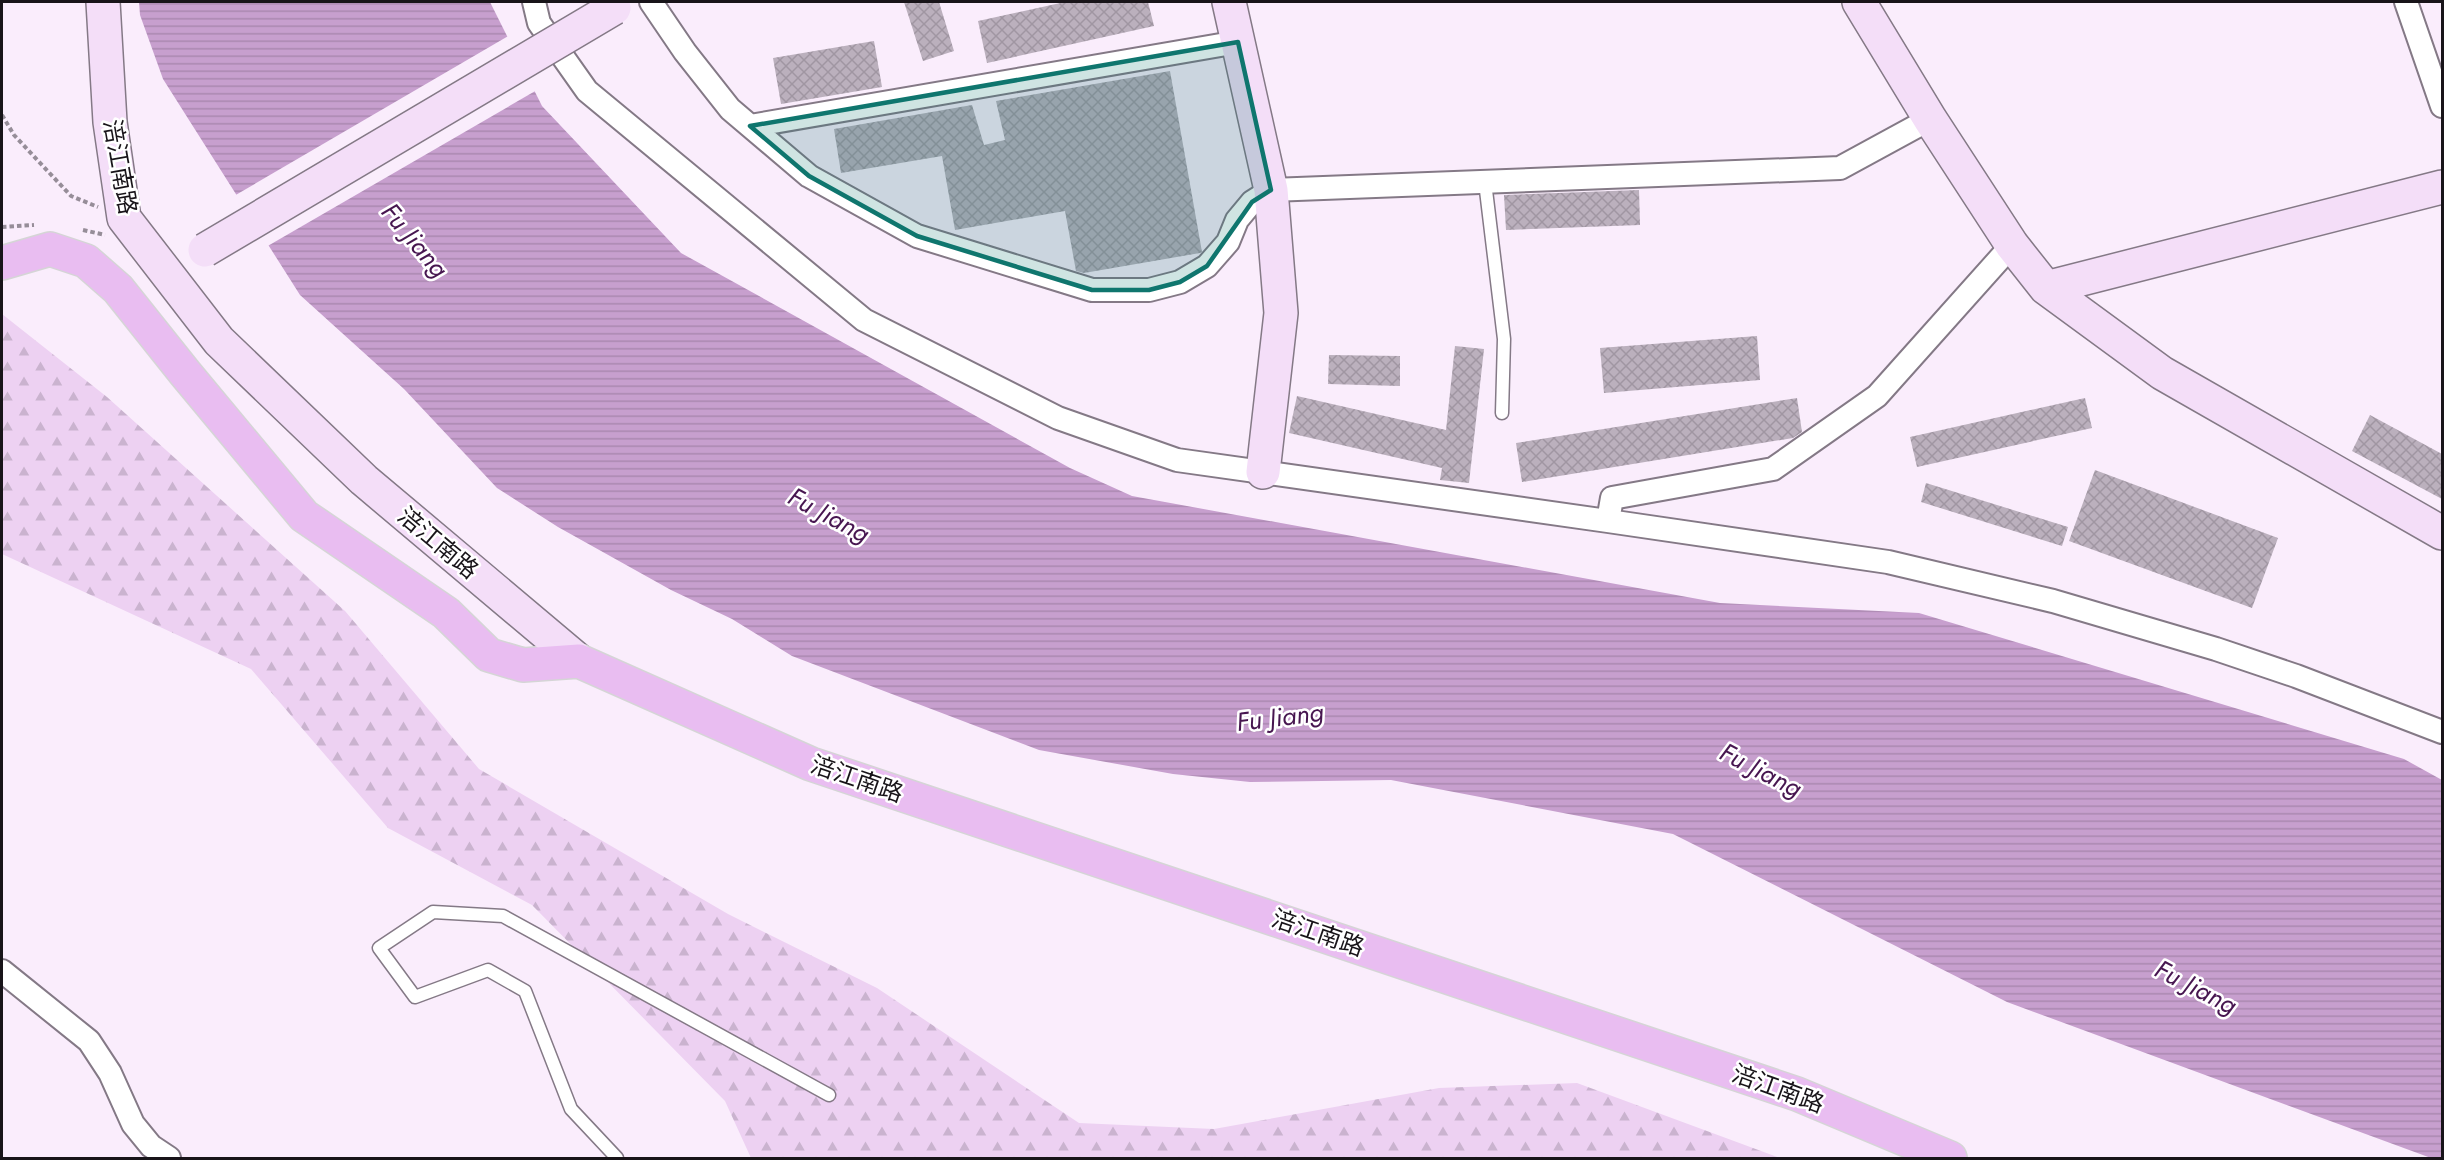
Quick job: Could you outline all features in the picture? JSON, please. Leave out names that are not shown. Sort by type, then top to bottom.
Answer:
[{"type":"main road","points":[[2,264],[50,249],[86,261],[118,289],[304,516],[446,613],[489,654],[523,665],[579,661]]},
{"type":"main road","name":"涪江南路","points":[[579,661],[811,764],[1797,1094],[1950,1158]]},
{"type":"street","name":"涪江南路","points":[[103,2],[110,122],[124,218],[219,342],[363,480],[579,661]]},
{"type":"street","points":[[534,2],[539,23],[587,91],[864,320],[1058,418],[1177,460],[1888,562],[2022,593],[2135,624],[2307,680],[2442,732]]},
{"type":"street","points":[[651,2],[685,52],[730,109],[809,176],[917,236],[1092,290],[1149,290],[1180,282],[1207,266],[1228,242],[1237,220],[1252,202],[1271,190],[1840,168],[1930,118]]},
{"type":"street","points":[[1229,2],[1271,190],[1281,313],[1263,472]]},
{"type":"street","points":[[1859,2],[2012,245],[2046,288],[2162,373],[2442,533]]},
{"type":"street","points":[[2406,2],[2442,106]]},
{"type":"street","points":[[165,273],[620,5]]},
{"type":"street","points":[[750,126],[1238,42]]},
{"type":"street","points":[[2046,288],[2442,187]]},
{"type":"street","points":[[1608,521],[1612,498],[1773,469],[1877,396],[2012,245]]},
{"type":"street","points":[[2,971],[89,1041],[110,1073],[133,1124],[151,1146],[170,1158]]},
{"type":"lane","points":[[1485,182],[1504,339],[1502,412]]},
{"type":"lane","points":[[616,1158],[572,1109],[525,991],[488,970],[415,998],[379,948],[433,912],[503,916],[829,1095]]},
{"type":"path","points":[[2,115],[14,135],[72,196],[124,218]]},
{"type":"highlighted area","points":[[1238,42],[1271,190],[1252,202],[1207,266],[1180,282],[1149,290],[1092,290],[917,236],[809,176],[750,126]]},
{"type":"green space","points":[[2,314],[107,397],[345,611],[479,769],[728,914],[877,988],[1079,1123],[1214,1129],[1439,1088],[1577,1083],[1780,1158],[751,1158],[725,1101],[532,905],[388,828],[251,669],[2,554]]},
{"type":"water","name":"Fu Jiang","points":[[139,2],[490,2],[542,106],[681,253],[1070,468],[1132,496],[1720,603],[1919,613],[2404,759],[2442,780],[2442,1158],[2431,1158],[2007,1002],[1673,834],[1391,780],[1250,782],[1173,774],[1039,750],[792,656],[732,619],[671,590],[558,527],[497,488],[404,389],[300,295],[163,79],[140,15]]},
{"type":"pier","points":[[510,35],[537,90],[266,247],[234,196]]},
{"type":"building","points":[[904,2],[939,2],[954,51],[923,61]]},
{"type":"building","points":[[1065,2],[1148,2],[1154,26],[987,63],[978,21]]},
{"type":"building","points":[[874,41],[882,87],[781,104],[773,58]]},
{"type":"building","points":[[1170,71],[1202,252],[1200,253],[1084,273],[1076,271],[1065,211],[955,230],[942,156],[841,173],[834,129],[972,105],[984,145],[1005,140],[996,101]]},
{"type":"building","points":[[1639,190],[1640,225],[1506,230],[1504,195]]},
{"type":"building","points":[[1757,336],[1760,380],[1604,393],[1600,348]]},
{"type":"building","points":[[1455,346],[1484,349],[1469,483],[1440,480],[1442,468],[1289,433],[1297,396],[1446,430]]},
{"type":"building","points":[[1329,355],[1400,356],[1400,386],[1328,384]]},
{"type":"building","points":[[1797,398],[1802,432],[1793,438],[1522,482],[1516,443]]},
{"type":"building","points":[[2085,398],[2092,428],[1917,467],[1910,437]]},
{"type":"building","points":[[2370,415],[2442,454],[2442,499],[2352,451]]},
{"type":"building","points":[[2095,470],[2278,538],[2252,608],[2069,541]]},
{"type":"building","points":[[1926,483],[2068,527],[2062,546],[1921,502]]}]
